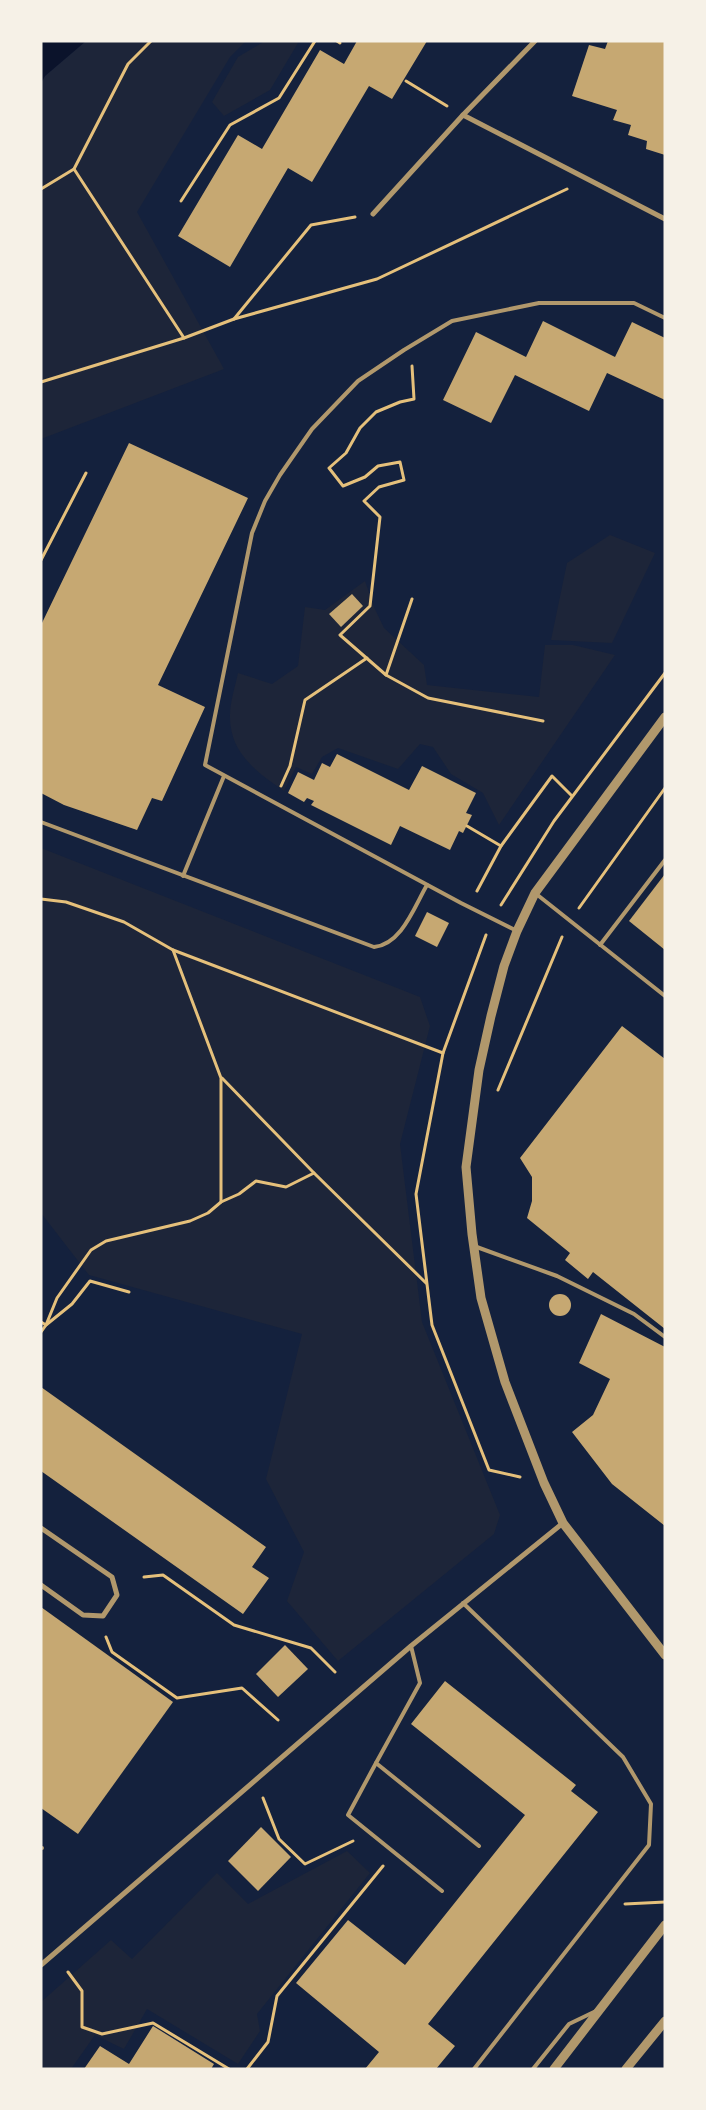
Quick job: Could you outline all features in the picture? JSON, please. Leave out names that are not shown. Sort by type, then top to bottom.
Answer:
[{"type":"street","points":[[373,214],[463,115],[535,41]]},
{"type":"street","points":[[463,115],[665,219]]},
{"type":"street","points":[[665,717],[536,893],[517,931],[504,966],[490,1016],[478,1079],[466,1167],[481,1298],[505,1382],[544,1483],[563,1523],[665,1656]]},
{"type":"street","points":[[41,1965],[410,1646],[563,1523]]},
{"type":"street","points":[[41,1528],[112,1577],[118,1596],[103,1616],[83,1615],[41,1585]]},
{"type":"street","points":[[554,2069],[665,1925]]},
{"type":"street","points":[[626,2069],[665,2021]]},
{"type":"lane","points":[[517,931],[468,907],[205,765],[252,533],[265,501],[280,475],[319,422],[358,381],[452,321],[538,303],[634,303],[665,318]]},
{"type":"lane","points":[[183,876],[224,776]]},
{"type":"lane","points":[[41,822],[374,947],[382,946],[398,935],[427,885]]},
{"type":"lane","points":[[600,945],[665,860]]},
{"type":"lane","points":[[536,893],[665,996]]},
{"type":"lane","points":[[474,1246],[557,1276],[634,1314],[665,1337]]},
{"type":"lane","points":[[463,1603],[624,1757],[651,1804],[649,1845],[474,2069]]},
{"type":"lane","points":[[410,1646],[420,1683],[348,1815],[442,1891]]},
{"type":"lane","points":[[376,1763],[479,1846]]},
{"type":"lane","points":[[533,2069],[569,2024],[600,2009]]},
{"type":"path","points":[[41,190],[74,169],[128,64],[151,41]]},
{"type":"path","points":[[181,201],[230,125],[280,98],[315,41]]},
{"type":"path","points":[[406,81],[463,115]]},
{"type":"path","points":[[74,169],[184,338]]},
{"type":"path","points":[[41,382],[184,338],[234,319],[377,279],[587,180]]},
{"type":"path","points":[[234,319],[311,225],[373,214]]},
{"type":"path","points":[[412,346],[414,399],[400,402],[376,412],[360,428],[346,453],[329,468],[344,486],[365,477],[378,466],[400,462],[404,480],[379,487],[364,501],[380,517],[370,606],[340,635],[386,675],[428,698],[543,721]]},
{"type":"path","points":[[41,560],[86,473]]},
{"type":"path","points":[[386,675],[412,599]]},
{"type":"path","points":[[290,766],[305,700],[367,658]]},
{"type":"path","points":[[468,907],[501,846],[552,776],[573,796]]},
{"type":"path","points":[[496,1094],[570,920],[665,788]]},
{"type":"path","points":[[467,826],[501,846]]},
{"type":"path","points":[[41,898],[66,902],[124,922],[174,950],[443,1053]]},
{"type":"path","points":[[174,950],[221,1078],[221,1202]]},
{"type":"path","points":[[221,1078],[314,1173],[427,1283]]},
{"type":"path","points":[[41,1332],[46,1325],[57,1298],[91,1250],[106,1241],[190,1221],[208,1213],[221,1202],[239,1194],[256,1181],[286,1187],[314,1173]]},
{"type":"path","points":[[46,1325],[72,1304],[90,1281],[129,1292]]},
{"type":"path","points":[[41,1322],[46,1325]]},
{"type":"path","points":[[144,1577],[163,1574],[234,1625],[311,1648],[334,1672]]},
{"type":"path","points":[[106,1638],[112,1652],[177,1698],[242,1688],[278,1720]]},
{"type":"path","points":[[263,1797],[280,1839],[305,1864],[347,1845]]},
{"type":"path","points":[[247,2069],[268,2042],[277,1996],[395,1852]]},
{"type":"path","points":[[602,1906],[665,1902]]},
{"type":"path","points":[[68,1972],[82,1991],[82,2026],[102,2034],[153,2022],[229,2069]]},
{"type":"shaded area","points":[[41,41],[86,41],[45,76],[41,83]]},
{"type":"shaded area","points":[[86,41],[246,41],[230,57],[137,212],[224,369],[41,439],[41,83],[45,76]]},
{"type":"shaded area","points":[[265,41],[296,41],[298,43],[270,90],[224,116],[212,102],[238,57]]},
{"type":"shaded area","points":[[610,535],[655,553],[612,643],[551,640],[567,563]]},
{"type":"shaded area","points":[[365,581],[384,628],[424,665],[427,685],[539,697],[545,645],[573,645],[615,655],[499,825],[483,793],[451,774],[433,747],[420,744],[398,769],[338,748],[322,757],[312,774],[296,767],[284,791],[255,769],[240,751],[234,740],[230,715],[238,673],[272,684],[298,666],[305,607],[325,610]]},
{"type":"shaded area","points":[[41,848],[420,997],[430,1026],[400,1144],[422,1322],[500,1515],[494,1534],[338,1661],[287,1601],[304,1552],[266,1479],[302,1334],[89,1275],[41,1213]]},
{"type":"shaded area","points":[[347,1851],[370,1873],[257,2014],[260,2031],[238,2064],[147,2009],[124,2049],[95,2035],[71,2069],[41,2069],[41,2002],[111,1940],[132,1959],[217,1873],[248,1904]]},
{"type":"building","points":[[357,41],[427,41],[392,99],[369,86],[312,182],[288,168],[230,267],[178,236],[238,135],[262,149],[320,50],[344,64]]},
{"type":"building","points":[[608,41],[665,41],[665,155],[646,149],[647,141],[628,135],[631,125],[613,120],[617,110],[572,96],[589,45],[605,49]]},
{"type":"building","points":[[543,321],[615,357],[632,322],[665,338],[665,400],[607,373],[589,411],[515,375],[491,423],[443,400],[476,332],[526,357]]},
{"type":"building","points":[[129,443],[248,498],[158,685],[205,707],[162,801],[152,798],[137,830],[64,805],[41,793],[41,625]]},
{"type":"building","points":[[352,594],[363,606],[341,627],[329,614]]},
{"type":"building","points":[[337,754],[409,790],[422,766],[476,793],[466,813],[472,815],[463,833],[459,831],[450,850],[400,826],[391,845],[311,805],[314,801],[307,798],[304,802],[288,793],[298,772],[314,780],[322,763],[330,767]]},
{"type":"building","points":[[665,874],[665,950],[629,921]]},
{"type":"building","points":[[427,912],[449,923],[437,947],[415,936]]},
{"type":"building","points":[[622,1026],[665,1059],[665,1329],[593,1272],[588,1279],[565,1260],[570,1253],[527,1218],[532,1201],[532,1177],[520,1158]]},
{"type":"building","points":[[560,1294],[568,1297],[571,1305],[568,1313],[560,1316],[552,1313],[549,1305],[552,1297]]},
{"type":"building","points":[[601,1314],[665,1347],[665,1526],[612,1484],[572,1432],[593,1415],[610,1379],[579,1363]]},
{"type":"building","points":[[41,1387],[266,1547],[252,1567],[269,1578],[243,1614],[41,1471]]},
{"type":"building","points":[[41,1607],[173,1702],[78,1834],[41,1808]]},
{"type":"building","points":[[285,1645],[308,1669],[278,1697],[256,1674]]},
{"type":"building","points":[[445,1681],[576,1785],[571,1791],[598,1812],[428,2024],[455,2046],[436,2069],[365,2069],[379,2052],[296,1983],[348,1920],[405,1965],[525,1815],[411,1724]]},
{"type":"building","points":[[261,1827],[291,1857],[258,1891],[228,1861]]},
{"type":"building","points":[[153,2026],[214,2064],[211,2069],[84,2069],[100,2046],[129,2064]]}]
